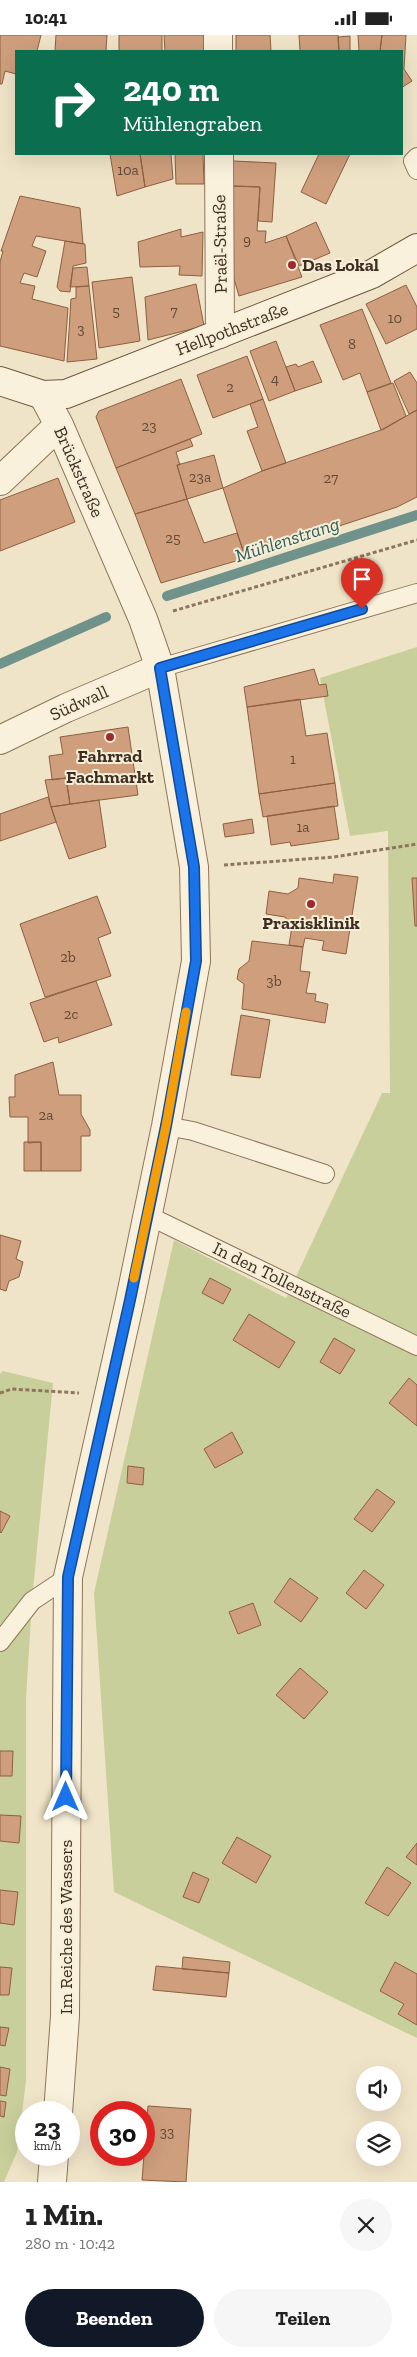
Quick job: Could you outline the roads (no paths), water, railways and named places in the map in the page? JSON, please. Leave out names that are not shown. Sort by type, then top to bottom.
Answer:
[{"type":"street","points":[[218,35],[218,50]]},
{"type":"street","name":"Praël-Straße","points":[[219,155],[220,334]]},
{"type":"street","name":"Hellpothstraße","points":[[43,395],[66,394],[220,334],[372,274],[417,248]]},
{"type":"street","points":[[0,381],[43,395]]},
{"type":"street","name":"Brückstraße","points":[[43,395],[59,425],[131,592]]},
{"type":"street","points":[[0,481],[59,425]]},
{"type":"street","name":"Im Reiche des Wassers","points":[[59,2101],[66,2016],[68,1577],[110,1395],[166,1126],[196,961],[194,867],[160,668],[143,619],[131,592]]},
{"type":"street","name":"Südwall","points":[[0,740],[160,668]]},
{"type":"street","points":[[52,2182],[53,2166]]},
{"type":"lane","points":[[417,157],[412,161],[417,170]]},
{"type":"lane","points":[[160,668],[417,593]]},
{"type":"lane","points":[[166,1126],[193,1131],[325,1174]]},
{"type":"lane","name":"In den Tollenstraße","points":[[147,1215],[417,1346]]},
{"type":"lane","points":[[0,1642],[32,1601],[68,1577]]},
{"type":"waterway","name":"Mühlenstrang","points":[[167,596],[417,515]]},
{"type":"waterway","name":"Mühlenstrang","points":[[0,664],[106,617]]},
{"type":"place","name":"Das Lokal","points":[[292,265]]},
{"type":"place","name":"Fahrrad Fachmarkt","points":[[110,737]]},
{"type":"place","name":"Praxisklinik","points":[[311,904]]}]
